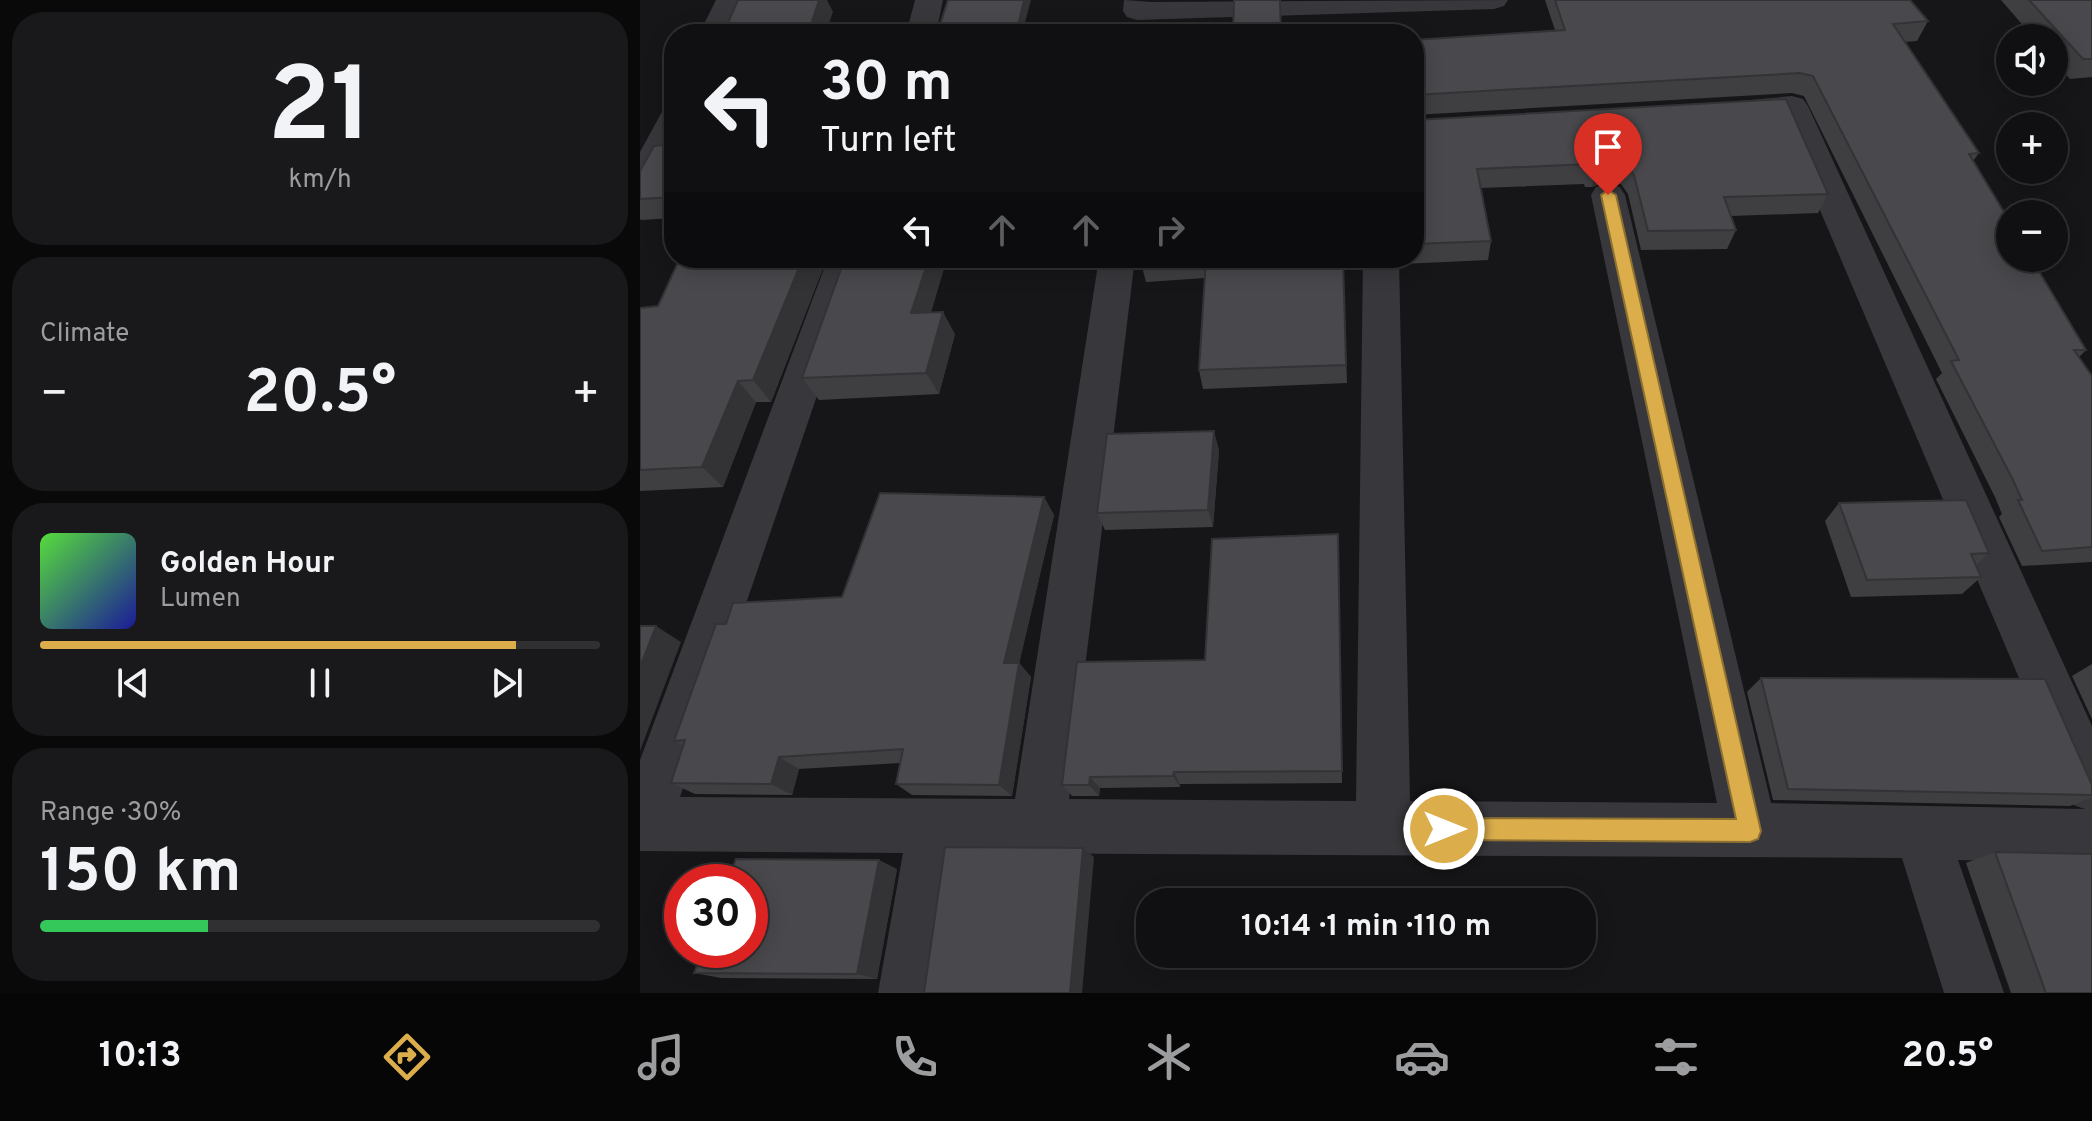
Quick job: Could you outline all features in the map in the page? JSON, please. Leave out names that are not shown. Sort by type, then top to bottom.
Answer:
[{"type":"street","points":[[719,24],[730,0]]},
{"type":"street","points":[[1138,0],[1137,11],[1494,0]]},
{"type":"street","points":[[1704,111],[1792,106],[2092,786]]},
{"type":"street","points":[[645,166],[664,134]]},
{"type":"street","points":[[1608,195],[1750,831]]},
{"type":"street","points":[[842,268],[642,825],[1921,831],[2092,837]]},
{"type":"street","points":[[1038,827],[1116,268]]},
{"type":"street","points":[[1381,268],[1383,829]]},
{"type":"street","points":[[908,993],[935,827]]},
{"type":"street","points":[[1921,831],[1974,993]]},
{"type":"building","points":[[738,0],[819,0],[811,24],[727,24]]},
{"type":"building","points":[[948,0],[1024,0],[1018,24],[940,24]]},
{"type":"building","points":[[1234,0],[1280,0],[1281,24],[1233,24]]},
{"type":"building","points":[[1555,0],[1910,0],[1928,21],[1893,24],[1979,153],[1969,154],[1997,200],[1996,272],[2039,272],[2086,350],[2074,350],[2092,376],[2092,547],[2042,551],[2018,500],[2022,500],[2013,480],[1951,361],[1959,360],[1813,76],[1800,73],[1424,94],[1424,39],[1565,30]]},
{"type":"building","points":[[2029,0],[2092,0],[2092,59],[2083,59],[2068,43],[2068,24],[2051,24]]},
{"type":"building","points":[[1786,99],[1828,194],[1724,197],[1736,230],[1648,231],[1634,175],[1626,164],[1613,161],[1590,168],[1588,164],[1477,169],[1491,241],[1424,244],[1424,119]]},
{"type":"building","points":[[664,145],[664,198],[640,199],[640,171],[654,146]]},
{"type":"building","points":[[675,268],[799,268],[753,380],[738,381],[702,467],[640,470],[640,308],[658,306]]},
{"type":"building","points":[[841,268],[926,268],[911,313],[943,312],[926,373],[802,378]]},
{"type":"building","points":[[1205,268],[1343,268],[1346,365],[1199,370]]},
{"type":"building","points":[[1214,431],[1208,510],[1097,513],[1107,434]]},
{"type":"building","points":[[880,493],[1044,497],[1004,663],[1019,663],[999,785],[896,784],[903,749],[779,757],[771,784],[671,783],[685,740],[674,741],[716,624],[726,624],[733,603],[842,597]]},
{"type":"building","points":[[1966,500],[1989,553],[1971,554],[1981,577],[1867,580],[1839,503]]},
{"type":"building","points":[[1338,534],[1342,771],[1174,772],[1173,776],[1090,777],[1089,785],[1062,785],[1077,662],[1205,660],[1212,539]]},
{"type":"building","points":[[640,626],[656,626],[640,667]]},
{"type":"building","points":[[1761,678],[2045,679],[2092,785],[2092,795],[1788,789]]},
{"type":"building","points":[[945,847],[1083,848],[1070,993],[924,993]]},
{"type":"building","points":[[1995,852],[2092,854],[2092,993],[2046,993]]},
{"type":"building","points":[[736,859],[879,860],[857,974],[694,973],[696,968],[768,968],[768,864],[734,864]]},
{"type":"route","points":[[1444,829],[1750,831],[1608,195]]}]
